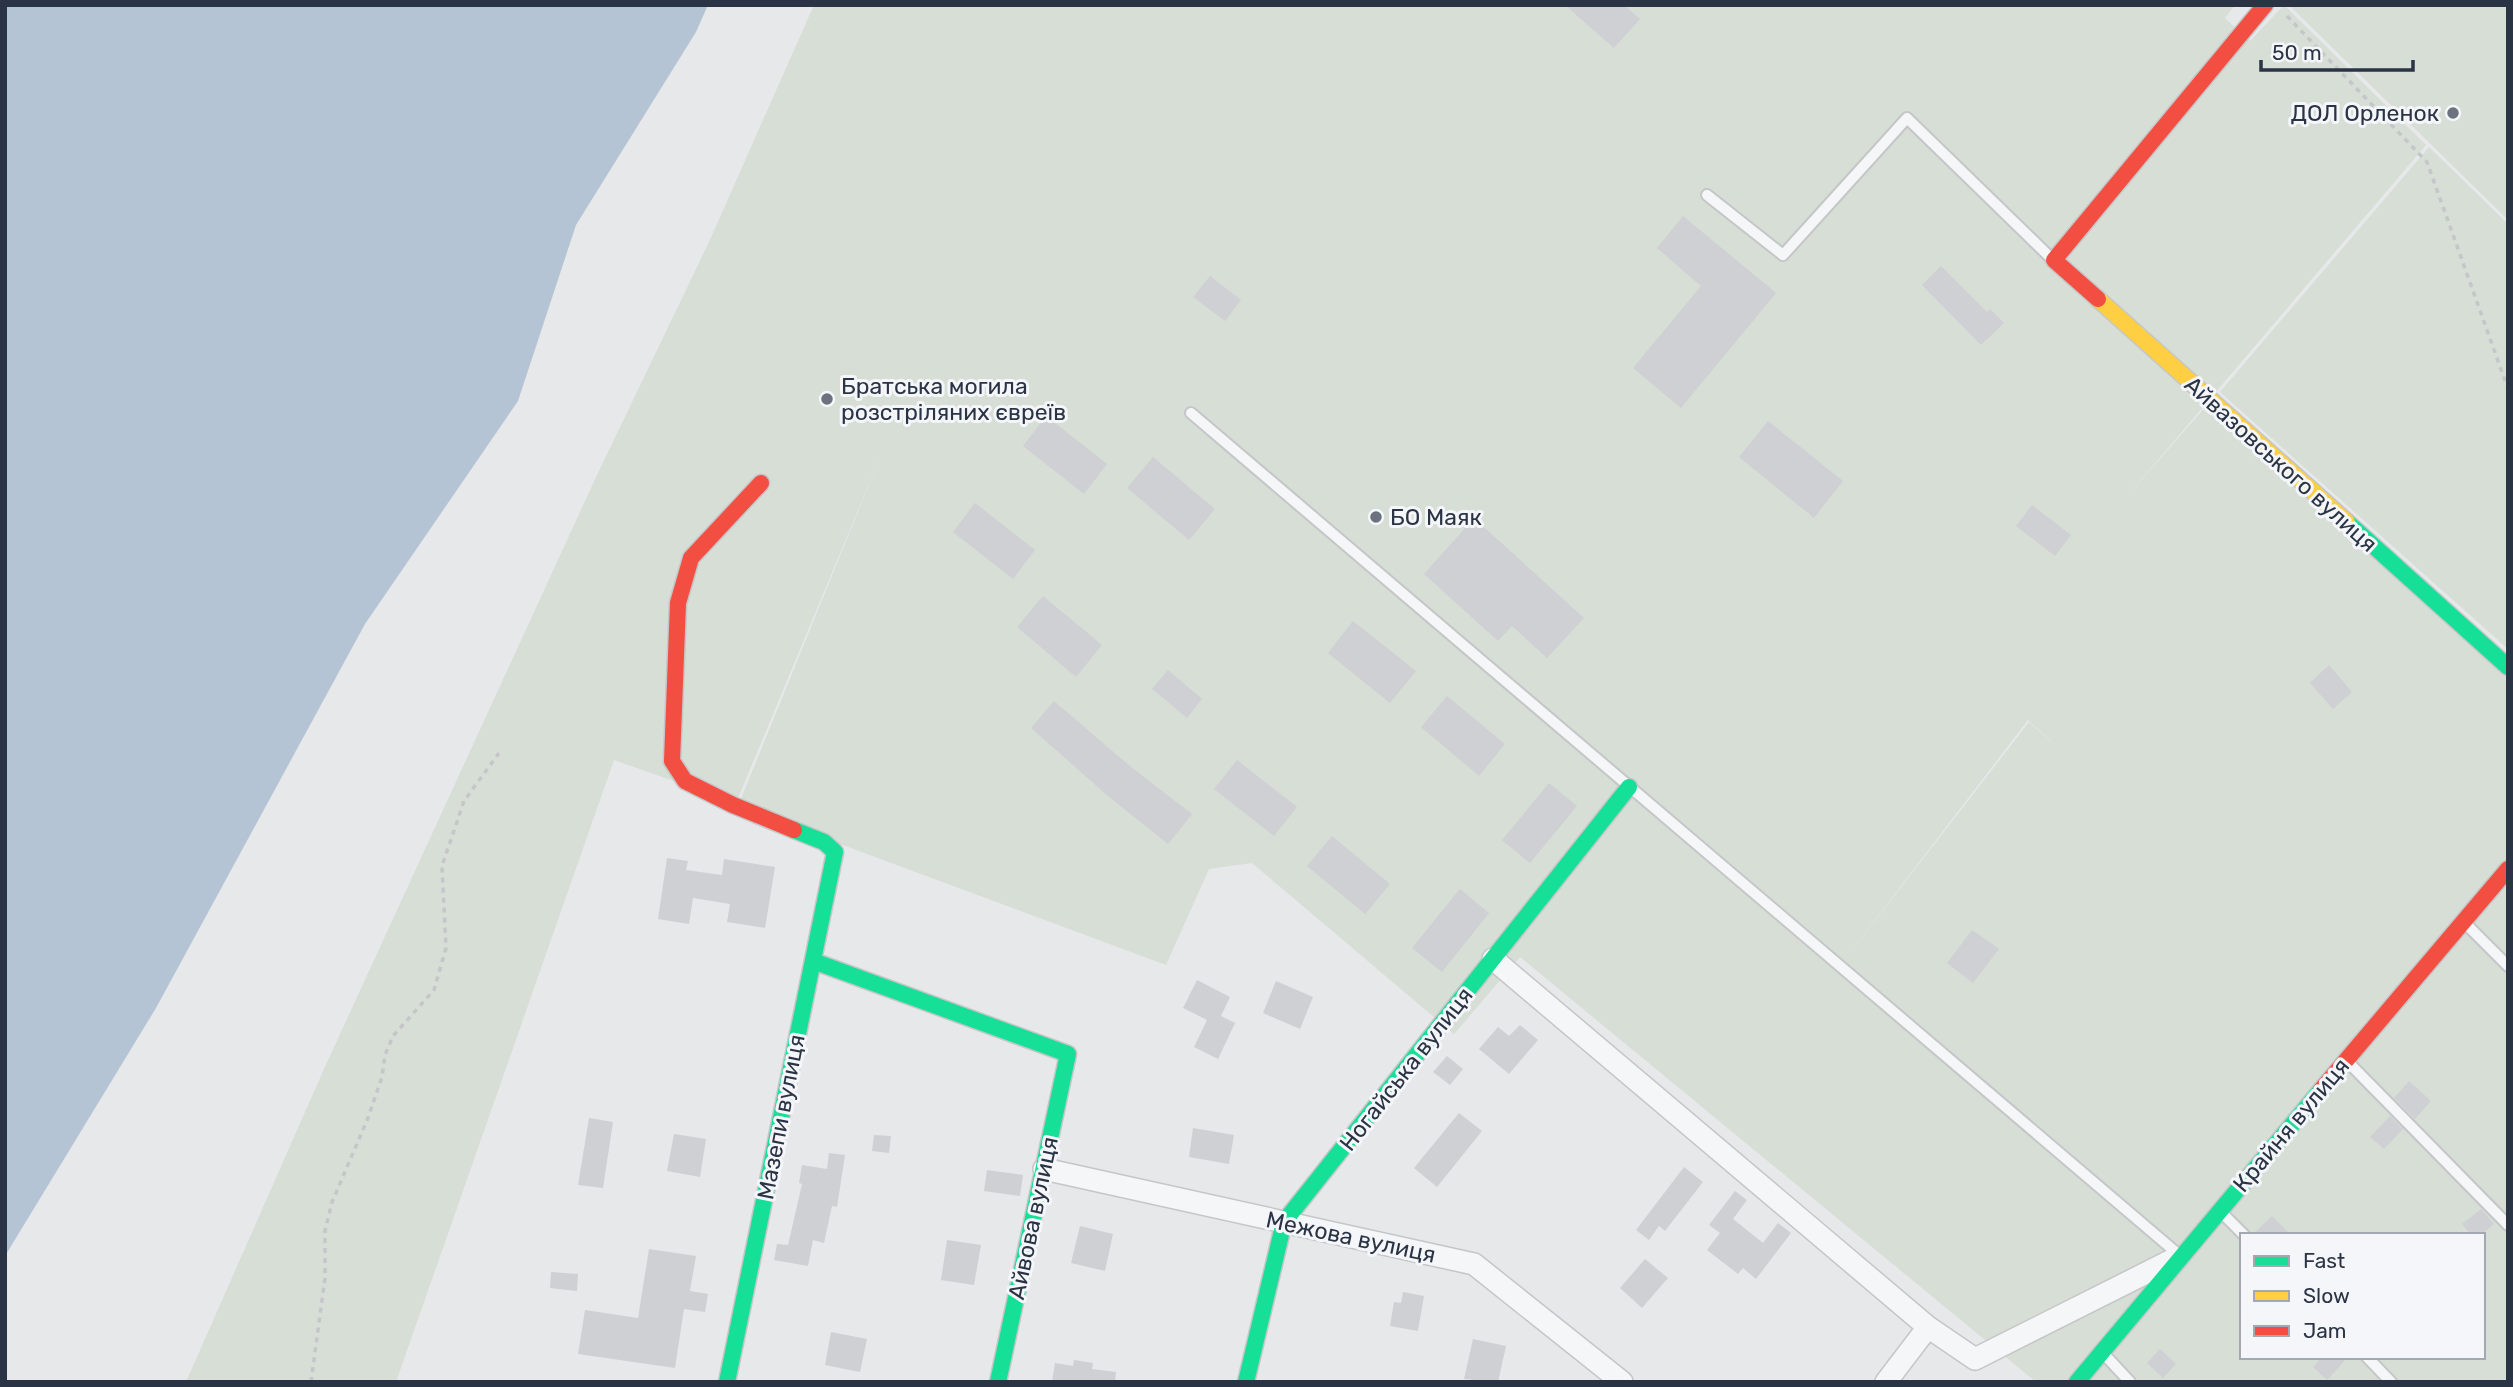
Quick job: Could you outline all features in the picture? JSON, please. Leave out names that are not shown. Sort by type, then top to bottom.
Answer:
[{"type":"street","points":[[2054,260],[2265,5]]},
{"type":"street","name":"Айвазовського вулиця","points":[[2054,260],[2508,667]]},
{"type":"street","name":"Мазепи вулиця","points":[[727,1382],[835,852],[824,842],[733,805],[685,781],[672,761],[678,603],[691,558],[761,483]]},
{"type":"street","name":"Ногайська вулиця","points":[[1246,1382],[1284,1222],[1629,787]]},
{"type":"street","name":"Крайня вулиця","points":[[2077,1382],[2180,1256],[2508,869]]},
{"type":"street","points":[[1493,958],[1928,1327],[1975,1359],[2180,1256]]},
{"type":"street","name":"Айвова вулиця","points":[[813,961],[1069,1054],[998,1382]]},
{"type":"street","name":"Межова вулиця","points":[[1044,1169],[1474,1264],[1622,1382]]},
{"type":"street","points":[[1886,1382],[1928,1327]]},
{"type":"lane","points":[[1707,195],[1783,256],[1906,118],[2054,260]]},
{"type":"lane","points":[[1191,414],[2180,1256]]},
{"type":"lane","points":[[2464,921],[2508,966]]},
{"type":"lane","points":[[2346,1060],[2508,1225]]},
{"type":"lane","points":[[2219,1210],[2242,1233]]},
{"type":"lane","points":[[2102,1352],[2130,1382]]},
{"type":"lane","points":[[2369,1359],[2392,1382]]},
{"type":"path","points":[[2286,15],[2427,162],[2508,389]]},
{"type":"path","points":[[311,1382],[325,1278],[325,1231],[332,1202],[368,1118],[382,1077],[385,1055],[393,1036],[434,989],[446,948],[442,866],[464,801],[499,753]]},
{"type":"shaded area","points":[[814,5],[2235,5],[2225,18],[2250,41],[2284,5],[2426,145],[2123,501],[2207,405],[2508,679],[2508,857],[2074,1382],[2036,1382],[1520,957],[1454,1034],[1252,863],[1209,869],[1166,965],[738,806],[884,448],[736,803],[614,760],[396,1382],[186,1382],[324,1069],[597,475],[709,242]],"holes":[[[2028,720],[2061,751],[2029,722],[1839,967]]]},
{"type":"shaded area","name":"ДОЛ Орленок","points":[[2289,5],[2508,5],[2508,220]]},
{"type":"shaded area","points":[[2429,147],[2508,224],[2508,649],[2220,392]]},
{"type":"shaded area","points":[[2508,870],[2508,1382],[2077,1382]]},
{"type":"water","points":[[5,5],[708,5],[696,32],[576,225],[518,401],[365,624],[156,1008],[5,1256]]},
{"type":"building","points":[[1565,5],[1624,5],[1640,19],[1614,48]]},
{"type":"building","points":[[1683,216],[1776,293],[1681,408],[1633,368],[1701,286],[1657,248]]},
{"type":"building","points":[[1941,266],[1987,312],[1990,309],[2004,323],[1981,345],[1922,285]]},
{"type":"building","points":[[1210,276],[1241,300],[1225,321],[1193,297]]},
{"type":"building","points":[[1046,416],[1107,464],[1084,494],[1023,446]]},
{"type":"building","points":[[1768,421],[1843,481],[1814,518],[1739,457]]},
{"type":"building","points":[[1153,457],[1215,509],[1189,540],[1127,488]]},
{"type":"building","points":[[975,503],[1035,550],[1013,579],[953,532]]},
{"type":"building","points":[[2032,505],[2071,535],[2055,556],[2016,526]]},
{"type":"building","points":[[1474,518],[1584,618],[1547,658],[1512,626],[1498,641],[1424,574]]},
{"type":"building","points":[[1043,596],[1102,645],[1076,677],[1017,627]]},
{"type":"building","points":[[1353,621],[1416,671],[1390,703],[1328,653]]},
{"type":"building","points":[[2329,665],[2352,692],[2333,709],[2310,683]]},
{"type":"building","points":[[1168,670],[1202,699],[1187,718],[1152,689]]},
{"type":"building","points":[[1447,696],[1505,744],[1479,776],[1421,727]]},
{"type":"building","points":[[1054,701],[1131,767],[1192,814],[1168,844],[1108,796],[1031,728]]},
{"type":"building","points":[[1237,760],[1297,807],[1274,836],[1214,789]]},
{"type":"building","points":[[1549,783],[1577,806],[1530,863],[1502,840]]},
{"type":"building","points":[[1332,836],[1390,884],[1365,914],[1307,866]]},
{"type":"building","points":[[667,858],[688,861],[686,870],[722,875],[724,859],[775,867],[765,928],[727,922],[730,904],[693,898],[689,924],[658,919]]},
{"type":"building","points":[[1460,889],[1489,913],[1442,972],[1412,948]]},
{"type":"building","points":[[1972,930],[1999,949],[1973,983],[1947,963]]},
{"type":"building","points":[[1197,980],[1230,997],[1221,1016],[1235,1023],[1218,1059],[1194,1047],[1207,1020],[1183,1008]]},
{"type":"building","points":[[1276,981],[1313,997],[1300,1029],[1263,1013]]},
{"type":"building","points":[[1520,1025],[1538,1040],[1509,1074],[1479,1049],[1498,1027],[1509,1036]]},
{"type":"building","points":[[1447,1056],[1463,1069],[1450,1085],[1433,1072]]},
{"type":"building","points":[[2409,1081],[2431,1101],[2415,1119],[2394,1098]]},
{"type":"building","points":[[1459,1113],[1482,1131],[1437,1187],[1414,1168]]},
{"type":"building","points":[[2390,1116],[2403,1129],[2384,1149],[2370,1137]]},
{"type":"building","points":[[589,1118],[613,1122],[603,1188],[578,1185]]},
{"type":"building","points":[[1193,1128],[1234,1135],[1229,1164],[1189,1157]]},
{"type":"building","points":[[674,1134],[706,1139],[700,1177],[667,1171]]},
{"type":"building","points":[[874,1135],[891,1136],[889,1153],[872,1151]]},
{"type":"building","points":[[829,1153],[845,1155],[837,1207],[832,1206],[824,1243],[813,1240],[808,1266],[774,1260],[777,1244],[788,1245],[802,1184],[799,1183],[802,1165],[827,1169]]},
{"type":"building","points":[[1684,1167],[1703,1182],[1665,1231],[1659,1226],[1649,1240],[1636,1230]]},
{"type":"building","points":[[987,1170],[1023,1175],[1020,1196],[984,1191]]},
{"type":"building","points":[[1735,1191],[1747,1200],[1733,1219],[1763,1243],[1778,1223],[1791,1233],[1756,1279],[1743,1268],[1738,1274],[1707,1250],[1720,1233],[1709,1225]]},
{"type":"building","points":[[2481,1209],[2494,1224],[2483,1233],[2469,1233],[2462,1224]]},
{"type":"building","points":[[2272,1216],[2289,1233],[2254,1233]]},
{"type":"building","points":[[1080,1226],[1113,1234],[1105,1271],[1071,1263]]},
{"type":"building","points":[[947,1240],[981,1245],[974,1285],[941,1280]]},
{"type":"building","points":[[649,1249],[696,1256],[690,1291],[708,1294],[705,1312],[684,1309],[675,1368],[578,1354],[585,1310],[638,1318]]},
{"type":"building","points":[[1645,1259],[1668,1278],[1642,1308],[1620,1288]]},
{"type":"building","points":[[551,1272],[578,1274],[577,1291],[550,1288]]},
{"type":"building","points":[[1403,1292],[1424,1296],[1418,1331],[1390,1326],[1394,1302],[1401,1303]]},
{"type":"building","points":[[831,1332],[867,1339],[860,1372],[825,1365]]},
{"type":"building","points":[[1473,1339],[1506,1346],[1498,1382],[1464,1379]]},
{"type":"building","points":[[2160,1349],[2176,1364],[2163,1378],[2147,1363]]},
{"type":"building","points":[[2320,1359],[2346,1359],[2327,1380],[2313,1367]]},
{"type":"building","points":[[1074,1360],[1093,1363],[1092,1369],[1116,1372],[1115,1382],[1052,1382],[1055,1363],[1073,1366]]},
{"type":"traffic: fast","points":[[2347,522],[2508,667]]},
{"type":"traffic: fast","points":[[1246,1382],[1284,1222],[1629,787]]},
{"type":"traffic: fast","points":[[727,1382],[835,852],[824,842],[794,830]]},
{"type":"traffic: fast","points":[[813,961],[1068,1054],[998,1382]]},
{"type":"traffic: fast","points":[[2077,1382],[2321,1090]]},
{"type":"traffic: slow","points":[[2098,299],[2347,522]]},
{"type":"traffic: jam","points":[[2098,299],[2054,260],[2265,5]]},
{"type":"traffic: jam","points":[[761,483],[691,558],[678,603],[672,761],[685,781],[733,805],[794,830]]},
{"type":"traffic: jam","points":[[2321,1090],[2508,869]]},
{"type":"place","name":"ДОЛ Орленок","points":[[2453,113]]},
{"type":"place","name":"Братська могила розстріляних євреїв","points":[[827,399]]},
{"type":"place","name":"БО Маяк","points":[[1376,517]]}]
